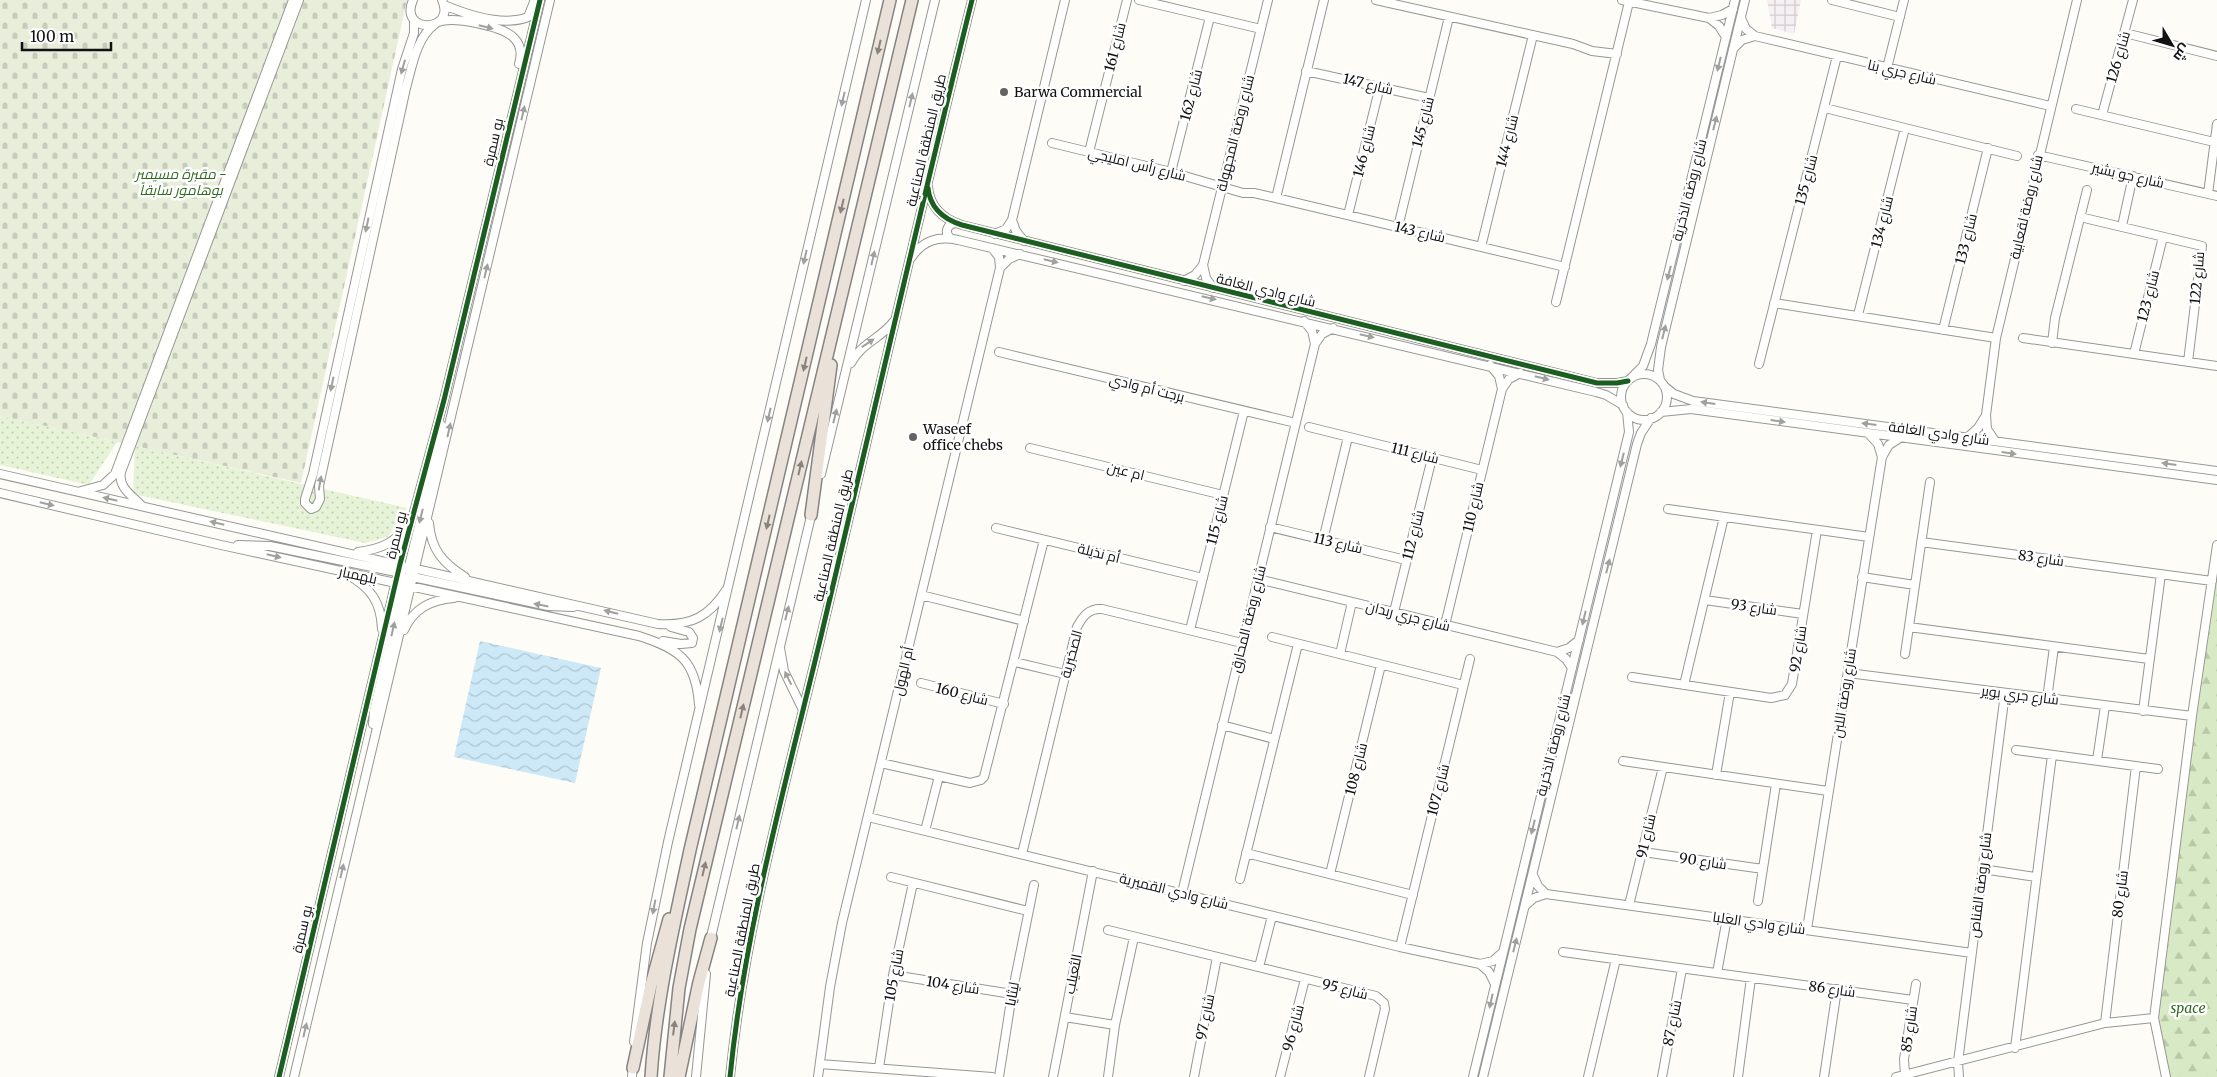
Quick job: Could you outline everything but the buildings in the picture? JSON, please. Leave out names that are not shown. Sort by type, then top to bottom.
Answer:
[{"type":"highway","points":[[651,1077],[656,1026],[668,952],[690,850],[890,0]]},
{"type":"highway","points":[[670,1077],[679,988],[690,929],[912,0]]},
{"type":"highway","points":[[811,515],[829,385],[834,326]]},
{"type":"highway","points":[[632,1073],[663,939],[690,850]]},
{"type":"highway","points":[[679,1077],[699,982],[711,938]]},
{"type":"street","points":[[79,492],[103,484],[114,474],[293,0]]},
{"type":"street","points":[[142,506],[123,487],[120,479],[121,472],[299,0]]},
{"type":"street","points":[[413,0],[411,9],[414,20],[414,33],[402,69],[313,474],[304,499],[304,504],[311,509],[316,507],[320,499],[319,486],[336,401],[406,88],[420,42],[428,30],[443,16],[443,2],[459,11],[496,19],[519,20],[528,17],[535,0]]},
{"type":"street","name":"بو سمرة","points":[[294,1077],[396,648],[413,515],[444,400],[507,131],[540,0]]},
{"type":"street","name":"بو سمرة","points":[[279,1077],[382,638],[430,511],[550,0]]},
{"type":"street","points":[[632,1073],[636,1025],[647,943],[668,842],[700,714],[866,0]]},
{"type":"street","name":"طريق المنطقة الصناعية","points":[[696,1077],[704,985],[711,938],[780,642],[935,0]]},
{"type":"street","name":"طريق المنطقة الصناعية","points":[[730,1077],[735,1025],[758,893],[803,712],[928,178],[972,0]]},
{"type":"street","points":[[995,234],[1006,229],[1012,220],[1065,0]]},
{"type":"street","name":"شارع 161","points":[[1089,152],[1127,0]]},
{"type":"street","points":[[1139,0],[1169,3],[1210,17],[1261,29]]},
{"type":"street","name":"شارع روضة المجهولة","points":[[1203,266],[1268,0]]},
{"type":"street","points":[[1276,198],[1324,0]]},
{"type":"street","points":[[1376,0],[1573,44],[1592,51],[1617,54]]},
{"type":"street","name":"شارع روضة الذخرية","points":[[1631,379],[1643,366],[1651,344],[1735,0]]},
{"type":"street","name":"شارع روضة الذخرية","points":[[1662,383],[1658,370],[1661,347],[1745,0]]},
{"type":"street","points":[[1832,0],[1850,2],[1900,17]]},
{"type":"street","points":[[1887,68],[1904,0]]},
{"type":"street","name":"شارع روضة لقعابية","points":[[1995,440],[1987,429],[1986,415],[1996,338],[2038,155],[2077,0]]},
{"type":"street","name":"شارع 126","points":[[2102,115],[2134,0]]},
{"type":"street","points":[[1556,302],[1617,54],[1626,1],[1709,18],[1722,15],[1733,9]]},
{"type":"street","name":"شارع 162","points":[[1171,172],[1210,17]]},
{"type":"street","name":"شارع 145","points":[[1398,227],[1450,17]]},
{"type":"street","points":[[1709,18],[1719,26],[1726,37]]},
{"type":"street","points":[[1741,18],[1746,29],[1755,36]]},
{"type":"street","points":[[414,20],[424,26],[446,19],[459,20],[506,32],[514,37],[519,44],[521,58],[507,115],[507,131]]},
{"type":"street","points":[[2126,32],[2217,56]]},
{"type":"street","name":"شارع 144","points":[[1482,247],[1533,35]]},
{"type":"street","points":[[1733,50],[1742,40],[1755,36]]},
{"type":"street","name":"شارع جري بنا","points":[[1755,36],[2050,106]]},
{"type":"street","name":"شارع 135","points":[[1760,364],[1837,56]]},
{"type":"street","name":"شارع 147","points":[[1306,71],[1429,98]]},
{"type":"street","name":"شارع 146","points":[[1348,215],[1380,86]]},
{"type":"street","points":[[1825,108],[2017,156]]},
{"type":"street","points":[[2076,109],[2214,142]]},
{"type":"street","points":[[2208,194],[2217,124]]},
{"type":"street","name":"شارع 134","points":[[1858,315],[1905,128]]},
{"type":"street","name":"شارع رأس امليجي","points":[[1052,143],[1222,186]]},
{"type":"street","name":"شارع 133","points":[[1944,330],[1988,148]]},
{"type":"street","name":"شارع جو بشير","points":[[2038,155],[2217,196]]},
{"type":"street","points":[[2122,226],[2133,176]]},
{"type":"street","name":"شارع وادي الغافة","points":[[928,178],[929,197],[934,208],[946,218],[956,223],[1598,382],[1617,383],[1631,379]]},
{"type":"street","name":"شارع 143","points":[[1222,186],[1243,193],[1254,193],[1276,198],[1565,267]]},
{"type":"street","points":[[2052,343],[2055,318],[2087,190]]},
{"type":"street","name":"شارع 122","points":[[2080,217],[2202,246],[2188,362]]},
{"type":"street","points":[[1012,220],[1016,231],[1024,241]]},
{"type":"street","points":[[950,238],[946,232],[947,229],[956,223]]},
{"type":"street","name":"شارع 123","points":[[2134,354],[2163,237]]},
{"type":"street","name":"شارع وادي الغافة","points":[[909,262],[916,251],[925,243],[940,238],[950,238],[1490,365],[1606,395],[1625,408]]},
{"type":"street","points":[[992,248],[999,257],[1000,268]]},
{"type":"street","points":[[1000,268],[1008,259],[1020,254]]},
{"type":"street","points":[[1184,281],[1195,275],[1203,266]]},
{"type":"street","points":[[1203,266],[1206,278],[1213,288]]},
{"type":"street","name":"أم الهول","points":[[818,1077],[830,987],[842,924],[1000,268]]},
{"type":"street","points":[[1774,303],[1996,338]]},
{"type":"street","points":[[846,373],[861,348],[883,334],[896,319]]},
{"type":"street","points":[[1304,321],[1312,331],[1315,344]]},
{"type":"street","points":[[1315,344],[1322,334],[1333,328]]},
{"type":"street","points":[[2023,338],[2217,366]]},
{"type":"street","name":"شارع روضة المحارق","points":[[1182,893],[1315,344]]},
{"type":"street","name":"برجت أم وادي","points":[[999,352],[1296,423]]},
{"type":"street","points":[[1490,365],[1499,376],[1502,389]]},
{"type":"street","points":[[1502,389],[1509,379],[1520,373]]},
{"type":"street","points":[[1647,374],[1662,383],[1667,400],[1661,412],[1651,418],[1638,419],[1625,408],[1622,392],[1631,379],[1647,374]]},
{"type":"street","name":"شارع وادي الغافة","points":[[1662,383],[1674,394],[1693,401],[2215,470]]},
{"type":"street","name":"شارع 110","points":[[1445,625],[1502,389]]},
{"type":"street","points":[[372,746],[374,711],[439,445],[444,400]]},
{"type":"street","name":"شارع روضة الذخرية","points":[[1473,1077],[1629,432],[1625,408]]},
{"type":"street","name":"شارع وادي الغافة","points":[[1661,412],[1691,409],[2215,481]]},
{"type":"street","name":"شارع 115","points":[[1190,630],[1244,411]]},
{"type":"street","points":[[1968,437],[1978,428],[1986,415]]},
{"type":"street","name":"شارع روضة الذخرية","points":[[1483,1077],[1637,444],[1641,433],[1651,418]]},
{"type":"street","name":"شارع 111","points":[[1309,427],[1482,470]]},
{"type":"street","points":[[1869,434],[1878,444],[1882,457]]},
{"type":"street","points":[[1322,540],[1348,437]]},
{"type":"street","points":[[1882,457],[1889,446],[1900,438]]},
{"type":"street","name":"ام عين","points":[[1030,448],[1223,495]]},
{"type":"street","name":"شارع روضة اللبن","points":[[1806,929],[1882,457]]},
{"type":"street","name":"شارع 112","points":[[1394,612],[1432,458]]},
{"type":"street","name":"بلهمبار","points":[[0,474],[350,553],[462,598],[639,636],[670,647],[688,664],[696,679],[700,714]]},
{"type":"street","points":[[1905,654],[1930,482]]},
{"type":"street","name":"بلهمبار","points":[[0,493],[342,572],[471,580],[658,624],[684,624],[699,618],[718,602],[730,584]]},
{"type":"street","points":[[1668,508],[1869,537]]},
{"type":"street","points":[[430,511],[430,533],[437,553],[446,564],[471,580]]},
{"type":"street","points":[[350,553],[374,550],[389,544],[401,534],[413,515]]},
{"type":"street","points":[[1684,685],[1724,517]]},
{"type":"street","name":"شارع 113","points":[[1270,527],[1406,560]]},
{"type":"street","name":"أم نذيلة","points":[[996,528],[1203,578]]},
{"type":"street","name":"شارع 92","points":[[1632,677],[1772,698],[1786,695],[1792,684],[1817,530]]},
{"type":"street","points":[[881,763],[970,783],[981,780],[986,772],[1004,704],[1044,540]]},
{"type":"street","name":"شارع 83","points":[[1921,542],[2212,581]]},
{"type":"street","points":[[221,544],[270,546],[548,606],[590,607]]},
{"type":"street","points":[[2166,1077],[2154,1018],[2192,716],[2217,545]]},
{"type":"street","points":[[342,572],[366,586],[376,598],[381,616],[382,638]]},
{"type":"street","points":[[2143,711],[2161,574]]},
{"type":"street","points":[[1862,578],[1915,585]]},
{"type":"street","name":"شارع جري ربدان","points":[[1258,579],[1557,652]]},
{"type":"street","points":[[921,596],[1024,621]]},
{"type":"street","points":[[396,648],[407,624],[418,610],[440,600],[462,598]]},
{"type":"street","name":"شارع 93","points":[[1705,600],[1803,614]]},
{"type":"street","points":[[1340,654],[1352,602]]},
{"type":"street","name":"الصخبرية","points":[[1022,854],[1077,626],[1086,614],[1091,610],[1102,609],[1242,643]]},
{"type":"street","points":[[639,636],[681,644],[692,643],[694,638],[689,632],[658,624]]},
{"type":"street","points":[[1909,627],[2149,660]]},
{"type":"street","points":[[1272,637],[1464,684]]},
{"type":"street","points":[[1557,652],[1569,648],[1579,640]]},
{"type":"street","points":[[780,642],[784,671],[803,712]]},
{"type":"street","points":[[1240,879],[1298,644]]},
{"type":"street","points":[[2047,699],[2054,647]]},
{"type":"street","points":[[1557,652],[1566,659],[1572,668]]},
{"type":"street","name":"شارع 107","points":[[1400,947],[1470,659]]},
{"type":"street","points":[[1015,662],[1065,674]]},
{"type":"street","name":"شارع 108","points":[[1330,874],[1381,665]]},
{"type":"street","name":"شارع جري بوير","points":[[1848,673],[2192,716]]},
{"type":"street","name":"شارع 160","points":[[921,683],[1004,704]]},
{"type":"street","points":[[1716,775],[1730,692]]},
{"type":"street","name":"شارع روضة القناص","points":[[1958,1077],[1958,1062],[2005,693]]},
{"type":"street","points":[[2097,760],[2105,706]]},
{"type":"street","points":[[1222,725],[1274,739]]},
{"type":"street","points":[[2016,750],[2158,769]]},
{"type":"street","points":[[2015,1048],[2052,755]]},
{"type":"street","points":[[1623,761],[1828,791]]},
{"type":"street","name":"شارع 80","points":[[2105,1023],[2136,766]]},
{"type":"street","name":"شارع 91","points":[[1630,905],[1663,767]]},
{"type":"street","points":[[925,831],[939,776]]},
{"type":"street","points":[[1758,901],[1776,784]]},
{"type":"street","name":"شارع وادي القميرية","points":[[868,817],[1400,947],[1480,964]]},
{"type":"street","name":"شارع 90","points":[[1643,852],[1763,869]]},
{"type":"street","points":[[1246,853],[1413,895]]},
{"type":"street","points":[[1982,869],[2036,877]]},
{"type":"street","name":"الثعيلب","points":[[1053,1077],[1093,871]]},
{"type":"street","points":[[1524,907],[1534,898],[1546,894],[1538,886],[1533,876]]},
{"type":"street","points":[[891,877],[1028,911]]},
{"type":"street","name":"شارع 105","points":[[879,1068],[893,975],[913,883]]},
{"type":"street","name":"ليثايا","points":[[999,1077],[1012,994],[1034,885]]},
{"type":"street","name":"شارع وادي العلبا","points":[[1546,894],[1972,953]]},
{"type":"street","points":[[1259,967],[1272,916]]},
{"type":"street","points":[[1717,973],[1727,918]]},
{"type":"street","name":"شارع 95","points":[[1108,930],[1376,996],[1384,1003],[1384,1015],[1369,1077]]},
{"type":"street","points":[[1108,1077],[1115,1025],[1134,937]]},
{"type":"street","points":[[1480,964],[1493,961],[1503,952]]},
{"type":"street","name":"شارع 86","points":[[1562,952],[1913,1000]]},
{"type":"street","name":"شارع 97","points":[[1194,1077],[1217,957]]},
{"type":"street","points":[[1588,1077],[1616,960]]},
{"type":"street","points":[[1480,964],[1489,972],[1495,984]]},
{"type":"street","name":"شارع 87","points":[[1662,1077],[1682,969]]},
{"type":"street","name":"شارع 104","points":[[893,975],[1012,994]]},
{"type":"street","points":[[1738,1077],[1752,978]]},
{"type":"street","name":"شارع 96","points":[[1280,1077],[1305,979]]},
{"type":"street","name":"شارع 85","points":[[1905,1074],[1904,1059],[1916,984]]},
{"type":"street","points":[[1824,1077],[1837,989]]},
{"type":"street","points":[[1065,1017],[1115,1025]]},
{"type":"street","points":[[1958,1062],[2105,1023],[2154,1018]]},
{"type":"street","name":"شارع 85","points":[[1896,1077],[1958,1062]]},
{"type":"street","points":[[820,1064],[879,1068],[923,1074],[992,1077]]},
{"type":"shaded area","points":[[1767,0],[1801,0],[1794,34],[1772,28]]},
{"type":"green space","name":"مقبرة مسيمير - بوهامور سابقاً","points":[[0,0],[407,0],[301,483],[0,416]]},
{"type":"green space","points":[[0,416],[117,442],[89,485],[0,465]]},
{"type":"green space","points":[[135,446],[407,508],[388,537],[365,543],[133,494]]},
{"type":"green space","name":"space","points":[[2217,556],[2217,1077],[2169,1077],[2157,1014],[2202,656]]},
{"type":"water","points":[[480,641],[601,668],[575,783],[454,757]]},
{"type":"cycle path","points":[[279,1077],[400,564],[444,400],[540,0]]},
{"type":"cycle path","points":[[730,1077],[737,1020],[756,908],[972,0]]},
{"type":"cycle path","points":[[928,188],[931,201],[939,212],[949,220],[962,225],[1597,383],[1628,381]]},
{"type":"place","name":"Barwa Commercial","points":[[1004,92]]},
{"type":"place","name":"Waseef office chebs","points":[[913,437]]}]
